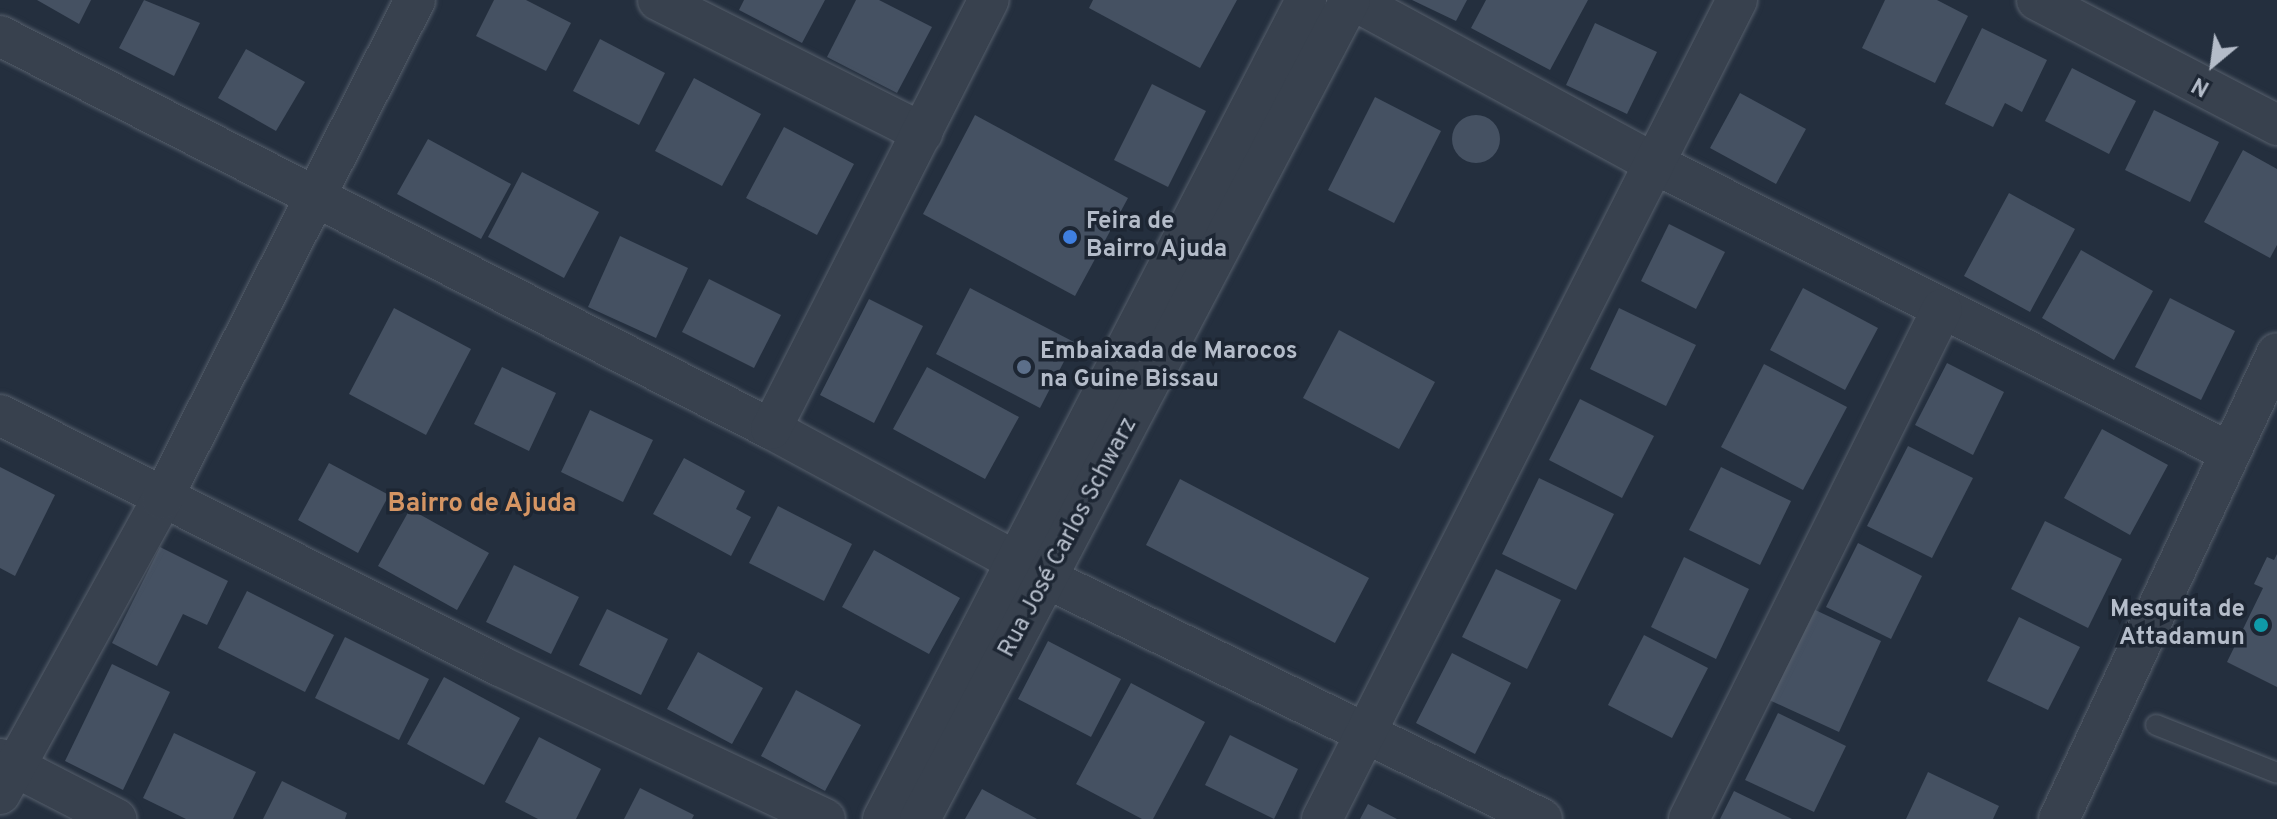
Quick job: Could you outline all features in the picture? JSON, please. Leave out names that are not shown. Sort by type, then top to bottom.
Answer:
[{"type":"street","points":[[116,819],[5,773],[162,499],[415,0]]},
{"type":"street","points":[[658,0],[922,133]]},
{"type":"street","points":[[771,429],[989,0]]},
{"type":"street","name":"Rua José Carlos Schwarz","points":[[883,819],[1013,559],[1306,0]]},
{"type":"street","points":[[1352,0],[1655,164],[2229,452]]},
{"type":"street","name":"Rua José Carlos Schwarz","points":[[920,819],[1352,0]]},
{"type":"street","points":[[1322,819],[1737,0]]},
{"type":"street","points":[[2037,0],[2277,125]]},
{"type":"street","points":[[0,36],[771,429],[1048,579],[1542,819]]},
{"type":"street","points":[[1689,819],[1942,309]]},
{"type":"street","points":[[2059,819],[2277,353]]},
{"type":"street","points":[[0,415],[162,499],[825,819]]},
{"type":"lane","points":[[2156,725],[2277,773]]},
{"type":"building","points":[[37,0],[91,0],[79,24]]},
{"type":"building","points":[[144,0],[200,23],[174,76],[119,48]]},
{"type":"building","points":[[494,0],[526,0],[571,23],[546,71],[476,36]]},
{"type":"building","points":[[744,0],[825,0],[802,43],[739,10]]},
{"type":"building","points":[[856,0],[879,0],[932,27],[897,93],[827,57]]},
{"type":"building","points":[[1093,0],[1237,0],[1200,68],[1089,8]]},
{"type":"building","points":[[1412,0],[1467,0],[1456,21]]},
{"type":"building","points":[[1486,0],[1588,0],[1550,70],[1471,28]]},
{"type":"building","points":[[1885,0],[1937,0],[1968,16],[1935,83],[1862,48]]},
{"type":"building","points":[[1595,23],[1657,52],[1627,114],[1566,85]]},
{"type":"building","points":[[1982,28],[2047,60],[2022,112],[2005,103],[1993,127],[1945,104]]},
{"type":"building","points":[[600,39],[665,73],[639,125],[573,91]]},
{"type":"building","points":[[246,49],[305,82],[276,131],[218,98]]},
{"type":"building","points":[[2072,68],[2136,101],[2109,154],[2045,121]]},
{"type":"building","points":[[694,78],[761,114],[722,186],[655,151]]},
{"type":"building","points":[[1152,84],[1206,111],[1168,187],[1114,160]]},
{"type":"building","points":[[1740,93],[1806,129],[1776,184],[1710,148]]},
{"type":"building","points":[[1375,97],[1441,131],[1394,223],[1328,190]]},
{"type":"building","points":[[2154,110],[2219,142],[2190,202],[2125,170]]},
{"type":"building","points":[[975,115],[1128,198],[1075,296],[923,214]]},
{"type":"building","points":[[1476,115],[1493,122],[1500,139],[1493,156],[1476,163],[1459,156],[1452,139],[1459,122]]},
{"type":"building","points":[[784,127],[854,164],[817,235],[746,198]]},
{"type":"building","points":[[428,139],[511,184],[481,239],[397,194]]},
{"type":"building","points":[[2243,150],[2277,169],[2277,245],[2270,258],[2204,222]]},
{"type":"building","points":[[522,172],[599,212],[564,278],[488,237]]},
{"type":"building","points":[[2009,193],[2075,229],[2030,312],[1964,276]]},
{"type":"building","points":[[1669,224],[1725,252],[1696,309],[1641,281]]},
{"type":"building","points":[[620,236],[688,268],[656,338],[588,307]]},
{"type":"building","points":[[2081,250],[2153,291],[2114,360],[2042,318]]},
{"type":"building","points":[[709,279],[781,315],[754,368],[682,332]]},
{"type":"building","points":[[970,288],[1074,342],[1040,408],[936,354]]},
{"type":"building","points":[[1803,288],[1878,328],[1845,390],[1770,350]]},
{"type":"building","points":[[2170,298],[2235,331],[2201,400],[2135,367]]},
{"type":"building","points":[[869,299],[923,326],[874,423],[820,395]]},
{"type":"building","points":[[394,308],[471,349],[426,435],[349,394]]},
{"type":"building","points":[[1619,308],[1696,345],[1666,406],[1590,369]]},
{"type":"building","points":[[1339,330],[1435,382],[1399,449],[1303,398]]},
{"type":"building","points":[[1947,363],[2004,392],[1973,455],[1915,425]]},
{"type":"building","points":[[1764,364],[1847,407],[1803,490],[1721,447]]},
{"type":"building","points":[[502,367],[556,393],[529,451],[474,424]]},
{"type":"building","points":[[927,367],[1019,417],[985,479],[893,429]]},
{"type":"building","points":[[1580,399],[1654,436],[1622,498],[1549,460]]},
{"type":"building","points":[[590,410],[653,440],[623,502],[561,472]]},
{"type":"building","points":[[2102,429],[2168,465],[2130,535],[2064,498]]},
{"type":"building","points":[[1908,446],[1973,478],[1932,558],[1867,526]]},
{"type":"building","points":[[684,458],[745,491],[736,509],[751,517],[731,556],[653,514]]},
{"type":"building","points":[[329,463],[389,495],[358,553],[298,520]]},
{"type":"building","points":[[0,467],[55,495],[15,576],[0,568]]},
{"type":"building","points":[[1721,467],[1791,501],[1760,565],[1689,530]]},
{"type":"building","points":[[1539,478],[1614,514],[1576,590],[1502,554]]},
{"type":"building","points":[[1180,479],[1369,578],[1335,643],[1146,545]]},
{"type":"building","points":[[778,506],[852,544],[824,601],[749,563]]},
{"type":"building","points":[[410,509],[489,553],[457,610],[378,566]]},
{"type":"building","points":[[2045,521],[2122,559],[2088,628],[2011,589]]},
{"type":"building","points":[[1858,543],[1922,576],[1891,639],[1826,607]]},
{"type":"building","points":[[160,547],[228,581],[207,625],[183,614],[157,666],[112,643]]},
{"type":"building","points":[[874,550],[960,598],[929,654],[842,607]]},
{"type":"building","name":"Mesquita de Attadamun","points":[[2277,554],[2277,687],[2227,662],[2263,588],[2254,584],[2267,557],[2274,560]]},
{"type":"building","points":[[1684,557],[1749,589],[1716,659],[1651,627]]},
{"type":"building","points":[[514,565],[579,597],[551,654],[486,622]]},
{"type":"building","points":[[1496,569],[1561,600],[1527,669],[1462,637]]},
{"type":"building","points":[[247,591],[334,635],[305,692],[218,648]]},
{"type":"building","points":[[1809,607],[1881,641],[1839,732],[1767,699]]},
{"type":"building","points":[[607,609],[668,639],[641,695],[579,665]]},
{"type":"building","points":[[2019,617],[2080,647],[2048,710],[1987,681]]},
{"type":"building","points":[[1644,635],[1708,668],[1672,738],[1608,705]]},
{"type":"building","points":[[345,637],[429,679],[399,740],[315,698]]},
{"type":"building","points":[[1048,641],[1121,679],[1091,737],[1018,699]]},
{"type":"building","points":[[698,652],[763,688],[732,744],[667,709]]},
{"type":"building","points":[[1452,653],[1511,683],[1475,754],[1416,723]]},
{"type":"building","points":[[112,664],[170,692],[123,790],[65,761]]},
{"type":"building","points":[[444,677],[520,718],[484,785],[407,744]]},
{"type":"building","points":[[1131,683],[1205,722],[1153,819],[1142,819],[1076,784]]},
{"type":"building","points":[[796,690],[861,725],[825,791],[761,756]]},
{"type":"building","points":[[1778,713],[1846,746],[1814,812],[1745,780]]},
{"type":"building","points":[[174,733],[256,772],[233,819],[186,819],[143,798]]},
{"type":"building","points":[[1230,735],[1298,769],[1274,819],[1205,785]]},
{"type":"building","points":[[539,737],[601,769],[576,819],[538,819],[505,802]]},
{"type":"building","points":[[1928,772],[1999,806],[1993,819],[1906,819]]},
{"type":"building","points":[[282,781],[347,813],[345,819],[263,819]]},
{"type":"building","points":[[640,788],[694,815],[692,819],[624,819]]},
{"type":"building","points":[[982,789],[1037,819],[965,819]]},
{"type":"building","points":[[1734,791],[1792,819],[1720,819]]},
{"type":"building","points":[[1368,804],[1397,819],[1360,819]]},
{"type":"place","name":"Feira de Bairro Ajuda","points":[[1070,237]]},
{"type":"place","name":"Embaixada de Marocos na Guine Bissau","points":[[1024,367]]},
{"type":"place","name":"Mesquita de Attadamun","points":[[2261,625]]},
{"type":"district","name":"Bairro de Ajuda","points":[[482,505]]}]
